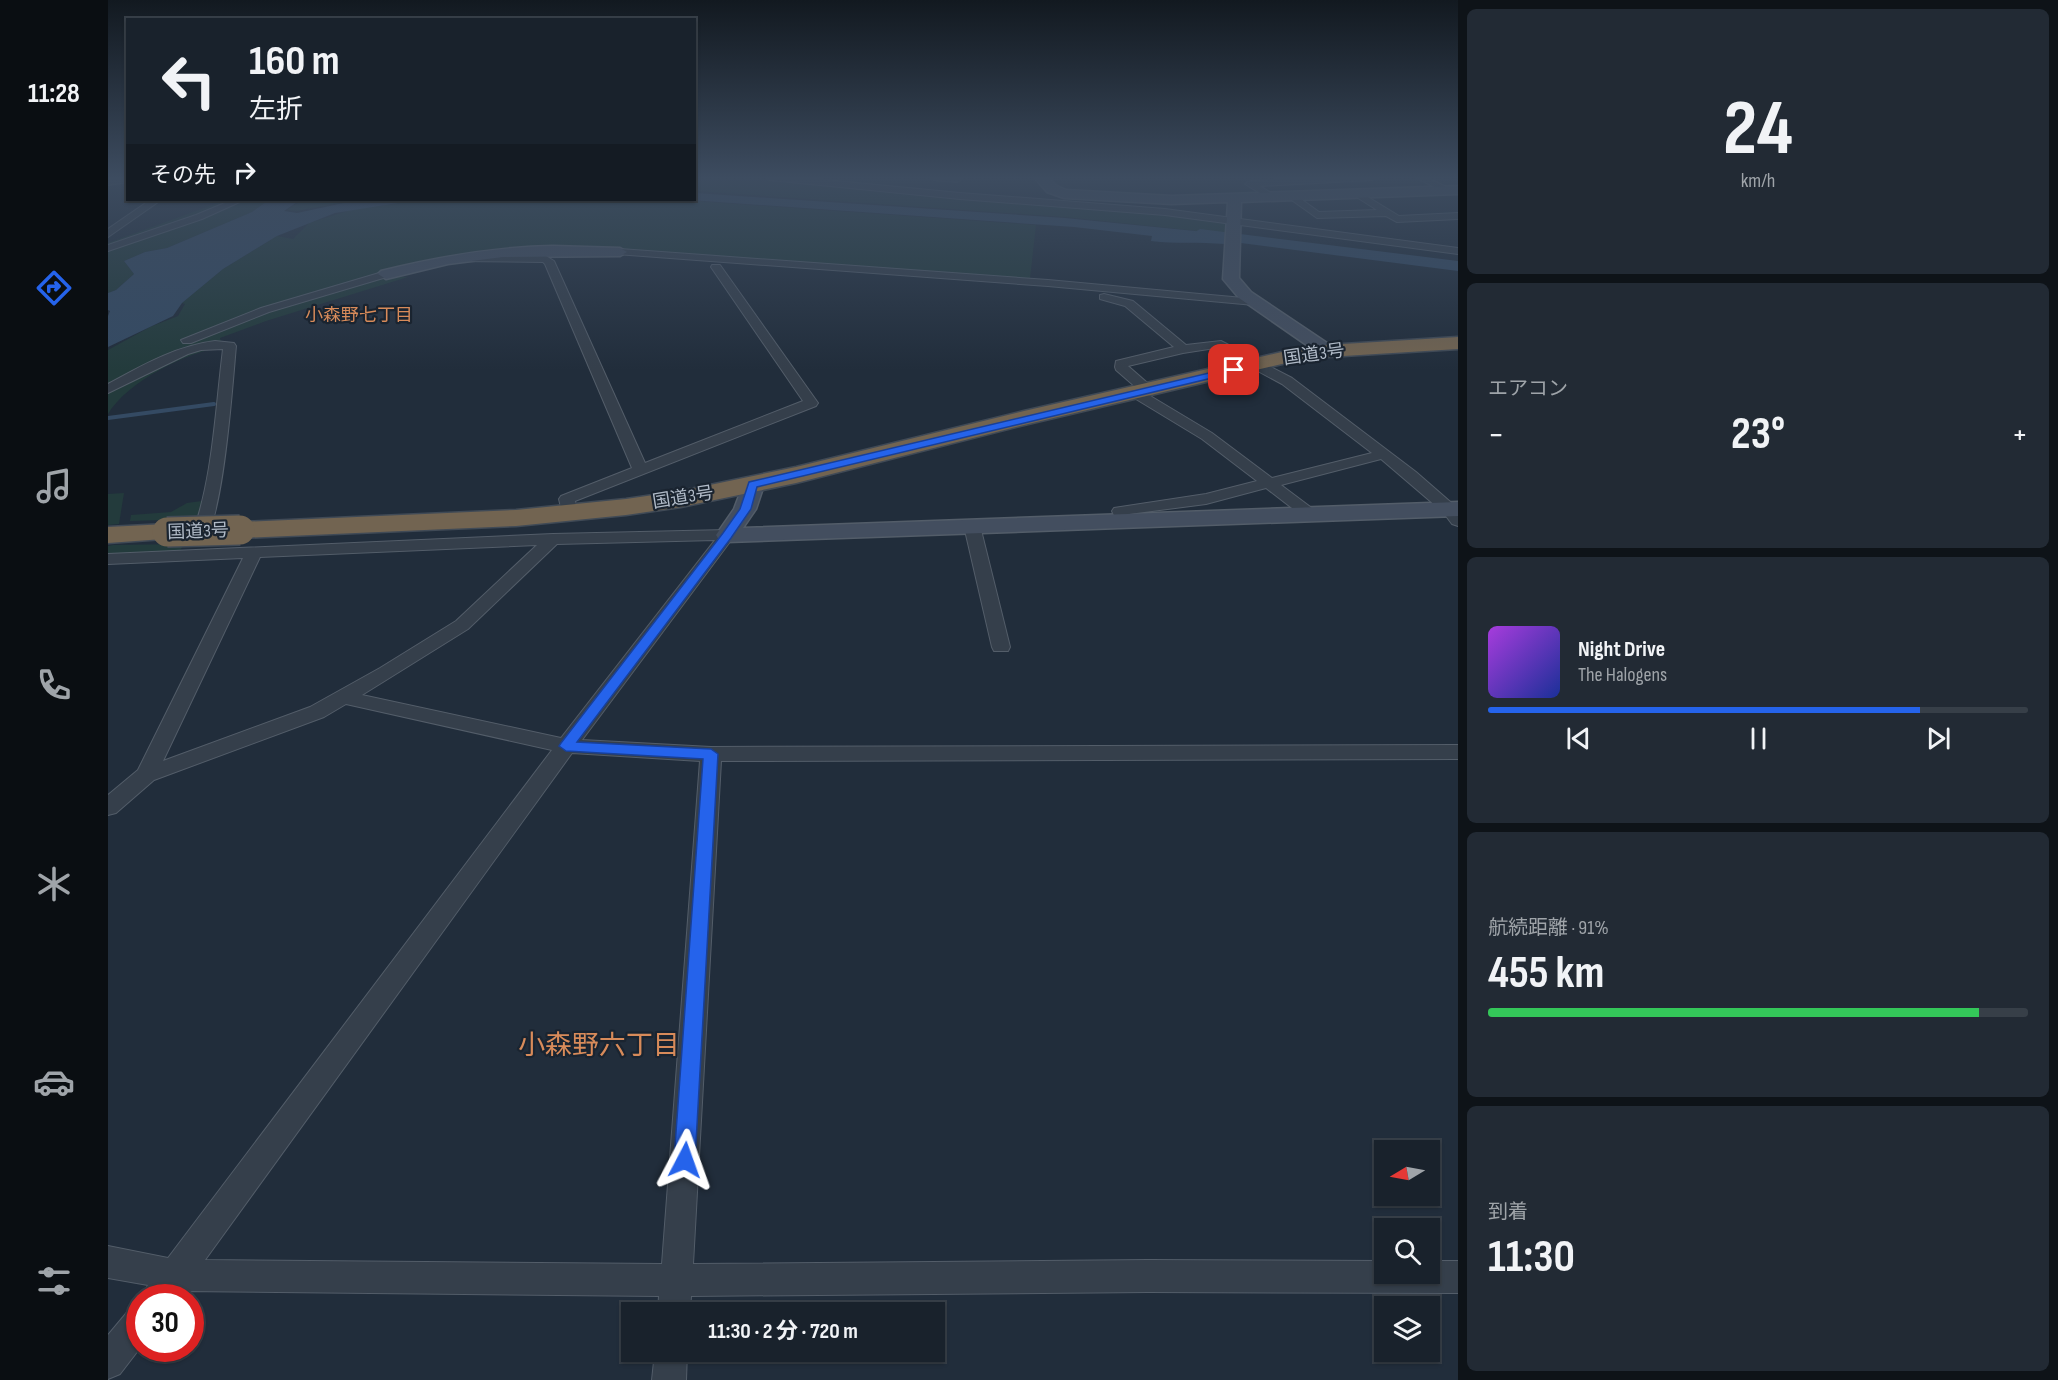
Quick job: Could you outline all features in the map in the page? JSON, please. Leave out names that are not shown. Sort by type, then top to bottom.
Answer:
[{"type":"highway","name":"国道3号","points":[[108,535],[476,521],[569,513],[678,499],[753,484],[1256,364],[1327,351],[1457,344]]},
{"type":"street","points":[[108,248],[127,241]]},
{"type":"street","points":[[1232,241],[1231,279],[1254,302],[1327,351]]},
{"type":"street","points":[[1372,241],[1458,251]]},
{"type":"street","points":[[108,382],[168,348],[276,307],[386,274],[452,259],[523,252],[620,252],[1048,283],[1254,302]]},
{"type":"street","points":[[452,259],[530,258],[546,259],[550,263],[641,471]]},
{"type":"street","points":[[569,513],[567,500],[810,403],[716,267]]},
{"type":"street","points":[[1092,295],[1129,303],[1183,349]]},
{"type":"street","points":[[108,390],[149,367],[195,348],[213,344],[231,346],[214,482],[206,522],[188,556]]},
{"type":"street","points":[[1311,514],[1207,436],[1142,392],[1121,368],[1121,364],[1183,349],[1217,344],[1287,381],[1384,454],[1455,513]]},
{"type":"street","points":[[1124,521],[1120,512],[1206,499],[1384,454]]},
{"type":"street","points":[[167,1284],[566,746],[727,535],[745,509],[753,484]]},
{"type":"street","points":[[108,559],[553,539],[1311,514],[1455,513]]},
{"type":"street","points":[[972,526],[1001,647]]},
{"type":"street","points":[[108,807],[146,775],[317,712],[343,697],[462,625],[553,539]]},
{"type":"street","points":[[146,775],[254,554]]},
{"type":"street","points":[[343,697],[566,746],[711,754],[1458,752]]},
{"type":"street","points":[[675,1302],[711,754]]},
{"type":"street","points":[[108,1262],[161,1284]]},
{"type":"street","points":[[204,1286],[1136,1276],[1458,1277]]},
{"type":"street","points":[[108,1362],[126,1339]]},
{"type":"street","points":[[669,1380],[670,1362]]},
{"type":"green space","points":[[183,241],[167,248],[145,252],[124,261],[134,274],[116,290],[108,293],[108,243]]},
{"type":"green space","points":[[268,241],[1034,241],[1030,279],[621,251],[419,264],[374,275],[408,277],[266,321],[220,338],[223,347],[192,355],[159,370],[129,391],[108,414],[108,350],[150,327],[178,316],[185,304],[182,303],[223,269]]},
{"type":"green space","points":[[124,493],[119,524],[108,525],[108,494]]},
{"type":"green space","points":[[202,501],[199,519],[130,521],[131,515],[171,512],[187,503]]},
{"type":"green space","points":[[184,544],[178,554],[108,556],[108,546],[113,545]]},
{"type":"water","points":[[183,241],[268,241],[223,269],[182,303],[173,316],[108,347],[110,311],[108,310],[108,293],[116,290],[134,274],[124,261],[145,252],[167,248]]},
{"type":"water","points":[[1158,241],[1225,241],[1225,244]]},
{"type":"waterway","points":[[1260,241],[1458,266]]},
{"type":"waterway","points":[[108,418],[214,404]]},
{"type":"district","name":"小森野七丁目","points":[[359,315]]},
{"type":"district","name":"小森野六丁目","points":[[599,1045]]},
{"type":"route","points":[[685,1160],[711,754],[566,746],[727,535],[745,509],[753,484],[1234,370]]}]
